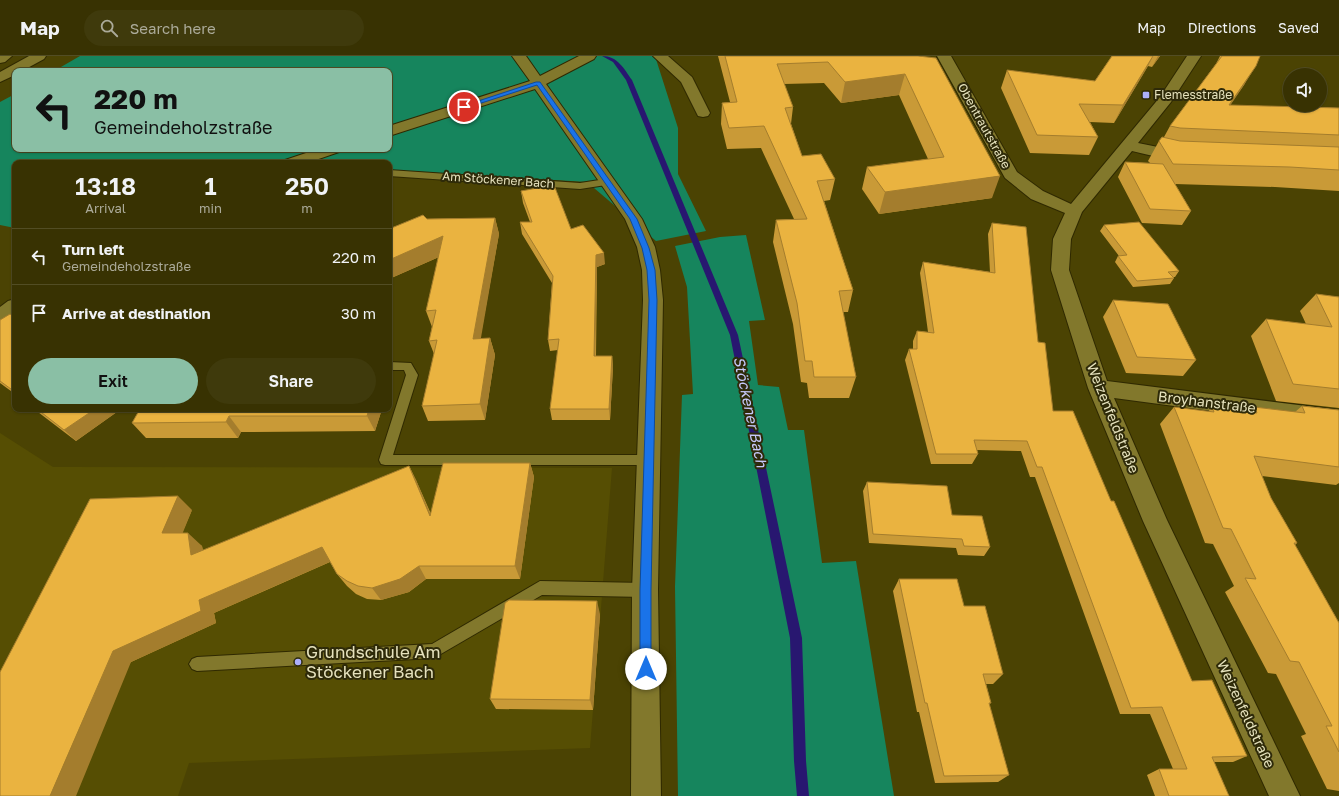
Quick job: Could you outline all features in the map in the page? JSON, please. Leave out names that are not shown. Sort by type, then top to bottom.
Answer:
[{"type":"street","points":[[0,59],[5,56]]},
{"type":"street","points":[[18,68],[39,56]]},
{"type":"street","points":[[519,56],[633,219],[646,248],[651,270],[653,300],[645,590],[646,796]]},
{"type":"street","points":[[392,130],[538,83],[589,56]]},
{"type":"street","points":[[660,56],[687,80],[703,113]]},
{"type":"street","name":"Obentrautstraße","points":[[944,56],[1011,175],[1037,195],[1074,211]]},
{"type":"street","name":"Weizenfeldstraße","points":[[1194,56],[1166,99],[1129,146],[1074,211],[1062,238],[1060,270],[1099,388],[1155,521],[1285,796]]},
{"type":"street","points":[[0,78],[12,71]]},
{"type":"street","points":[[1129,146],[1168,154],[1199,155]]},
{"type":"street","points":[[300,160],[325,152]]},
{"type":"street","points":[[0,317],[12,308]]},
{"type":"street","name":"Broyhanstraße","points":[[1099,388],[1339,419]]},
{"type":"lane","name":"Am Stöckener Bach","points":[[392,173],[580,186],[606,182]]},
{"type":"lane","points":[[392,366],[406,366],[412,375],[385,460],[649,460]]},
{"type":"lane","points":[[197,664],[434,651],[540,588],[645,590]]},
{"type":"shaded area","name":"Grundschule Am Stöckener Bach","points":[[0,433],[53,467],[612,468],[590,748],[189,763],[178,796],[0,796]]},
{"type":"green space","points":[[80,56],[655,56],[678,128],[678,174],[706,231],[656,241],[587,182],[392,170],[392,160],[12,160],[12,227],[0,225],[0,102],[12,96],[12,152],[392,152],[392,68],[59,68]]},
{"type":"green space","points":[[746,235],[765,320],[749,321],[758,385],[779,387],[788,430],[804,430],[822,563],[856,561],[894,796],[678,796],[675,587],[682,395],[693,394],[687,287],[675,246],[720,237]]},
{"type":"building","points":[[725,56],[918,56],[936,58],[1000,176],[885,192],[867,167],[944,157],[905,74],[845,82],[828,62],[777,64],[793,107],[785,108],[802,156],[821,154],[835,179],[817,181],[853,290],[839,291],[856,377],[814,377],[812,361],[805,361],[797,303],[776,220],[807,219],[764,126],[729,128],[722,103],[737,102]]},
{"type":"building","points":[[1112,56],[1153,56],[1123,105],[1079,104],[1098,137],[1037,135],[1007,70],[1095,81]]},
{"type":"building","points":[[1222,56],[1260,56],[1256,66],[1229,105],[1283,106],[1283,112],[1327,112],[1327,108],[1339,108],[1339,135],[1180,128],[1170,126]]},
{"type":"building","points":[[1162,137],[1180,141],[1339,147],[1339,170],[1290,167],[1173,164],[1159,141]]},
{"type":"building","points":[[1125,162],[1163,164],[1191,211],[1150,209]]},
{"type":"building","points":[[554,185],[571,229],[583,225],[604,253],[596,255],[594,356],[612,356],[609,409],[550,409],[559,339],[548,340],[553,276],[520,222],[532,222],[521,191]]},
{"type":"building","points":[[423,215],[427,219],[495,218],[473,339],[490,338],[480,404],[422,406],[437,340],[429,341],[436,310],[426,311],[443,236],[392,259],[392,228]]},
{"type":"building","points":[[1139,222],[1179,271],[1168,272],[1174,278],[1137,281],[1118,256],[1127,255],[1104,225]]},
{"type":"building","points":[[992,223],[1026,227],[1038,342],[1045,343],[1053,411],[1073,411],[1111,501],[1114,501],[1192,681],[1212,680],[1247,756],[1212,757],[1229,796],[1169,796],[1159,769],[1187,769],[1162,707],[1131,708],[1042,467],[1037,467],[1027,441],[974,440],[978,454],[936,454],[909,349],[917,349],[917,331],[934,333],[923,262],[995,273]]},
{"type":"building","points":[[1316,294],[1339,297],[1339,389],[1293,384],[1266,319],[1332,327]]},
{"type":"building","points":[[1113,300],[1168,304],[1196,360],[1137,357]]},
{"type":"building","points":[[10,314],[12,315],[12,390],[0,381],[0,320]]},
{"type":"building","points":[[1302,406],[1339,410],[1339,467],[1254,456],[1271,498],[1297,543],[1294,543],[1339,623],[1339,752],[1326,726],[1332,726],[1299,662],[1290,661],[1245,578],[1256,579],[1231,529],[1223,528],[1174,407],[1214,412],[1212,407],[1257,413],[1254,407],[1305,413]]},
{"type":"building","points":[[41,412],[91,412],[64,430]]},
{"type":"building","points":[[138,412],[368,412],[367,416],[229,416],[226,422],[132,423]]},
{"type":"building","points":[[443,463],[530,463],[515,566],[419,566],[400,579],[372,588],[358,586],[337,574],[322,547],[199,600],[201,611],[113,651],[50,796],[0,796],[0,672],[90,499],[178,496],[162,533],[188,533],[191,555],[409,466],[430,516]]},
{"type":"building","points":[[867,482],[947,486],[952,515],[982,516],[990,547],[964,546],[962,539],[873,534]]},
{"type":"building","points":[[899,579],[957,579],[964,606],[985,606],[1003,674],[983,674],[991,703],[989,703],[1009,775],[944,776],[927,703],[925,703]]},
{"type":"building","points":[[509,600],[597,601],[590,700],[490,699],[505,603]]},
{"type":"waterway","name":"Stöckener Bach","points":[[605,56],[615,61],[629,80],[734,335],[796,638],[800,761],[803,796]]},
{"type":"place","name":"Flemesstraße","points":[[1146,95]]},
{"type":"place","name":"Grundschule Am Stöckener Bach","points":[[298,662]]},
{"type":"route","points":[[464,107],[538,83],[633,219],[646,248],[651,270],[653,300],[645,590],[646,669]]}]
